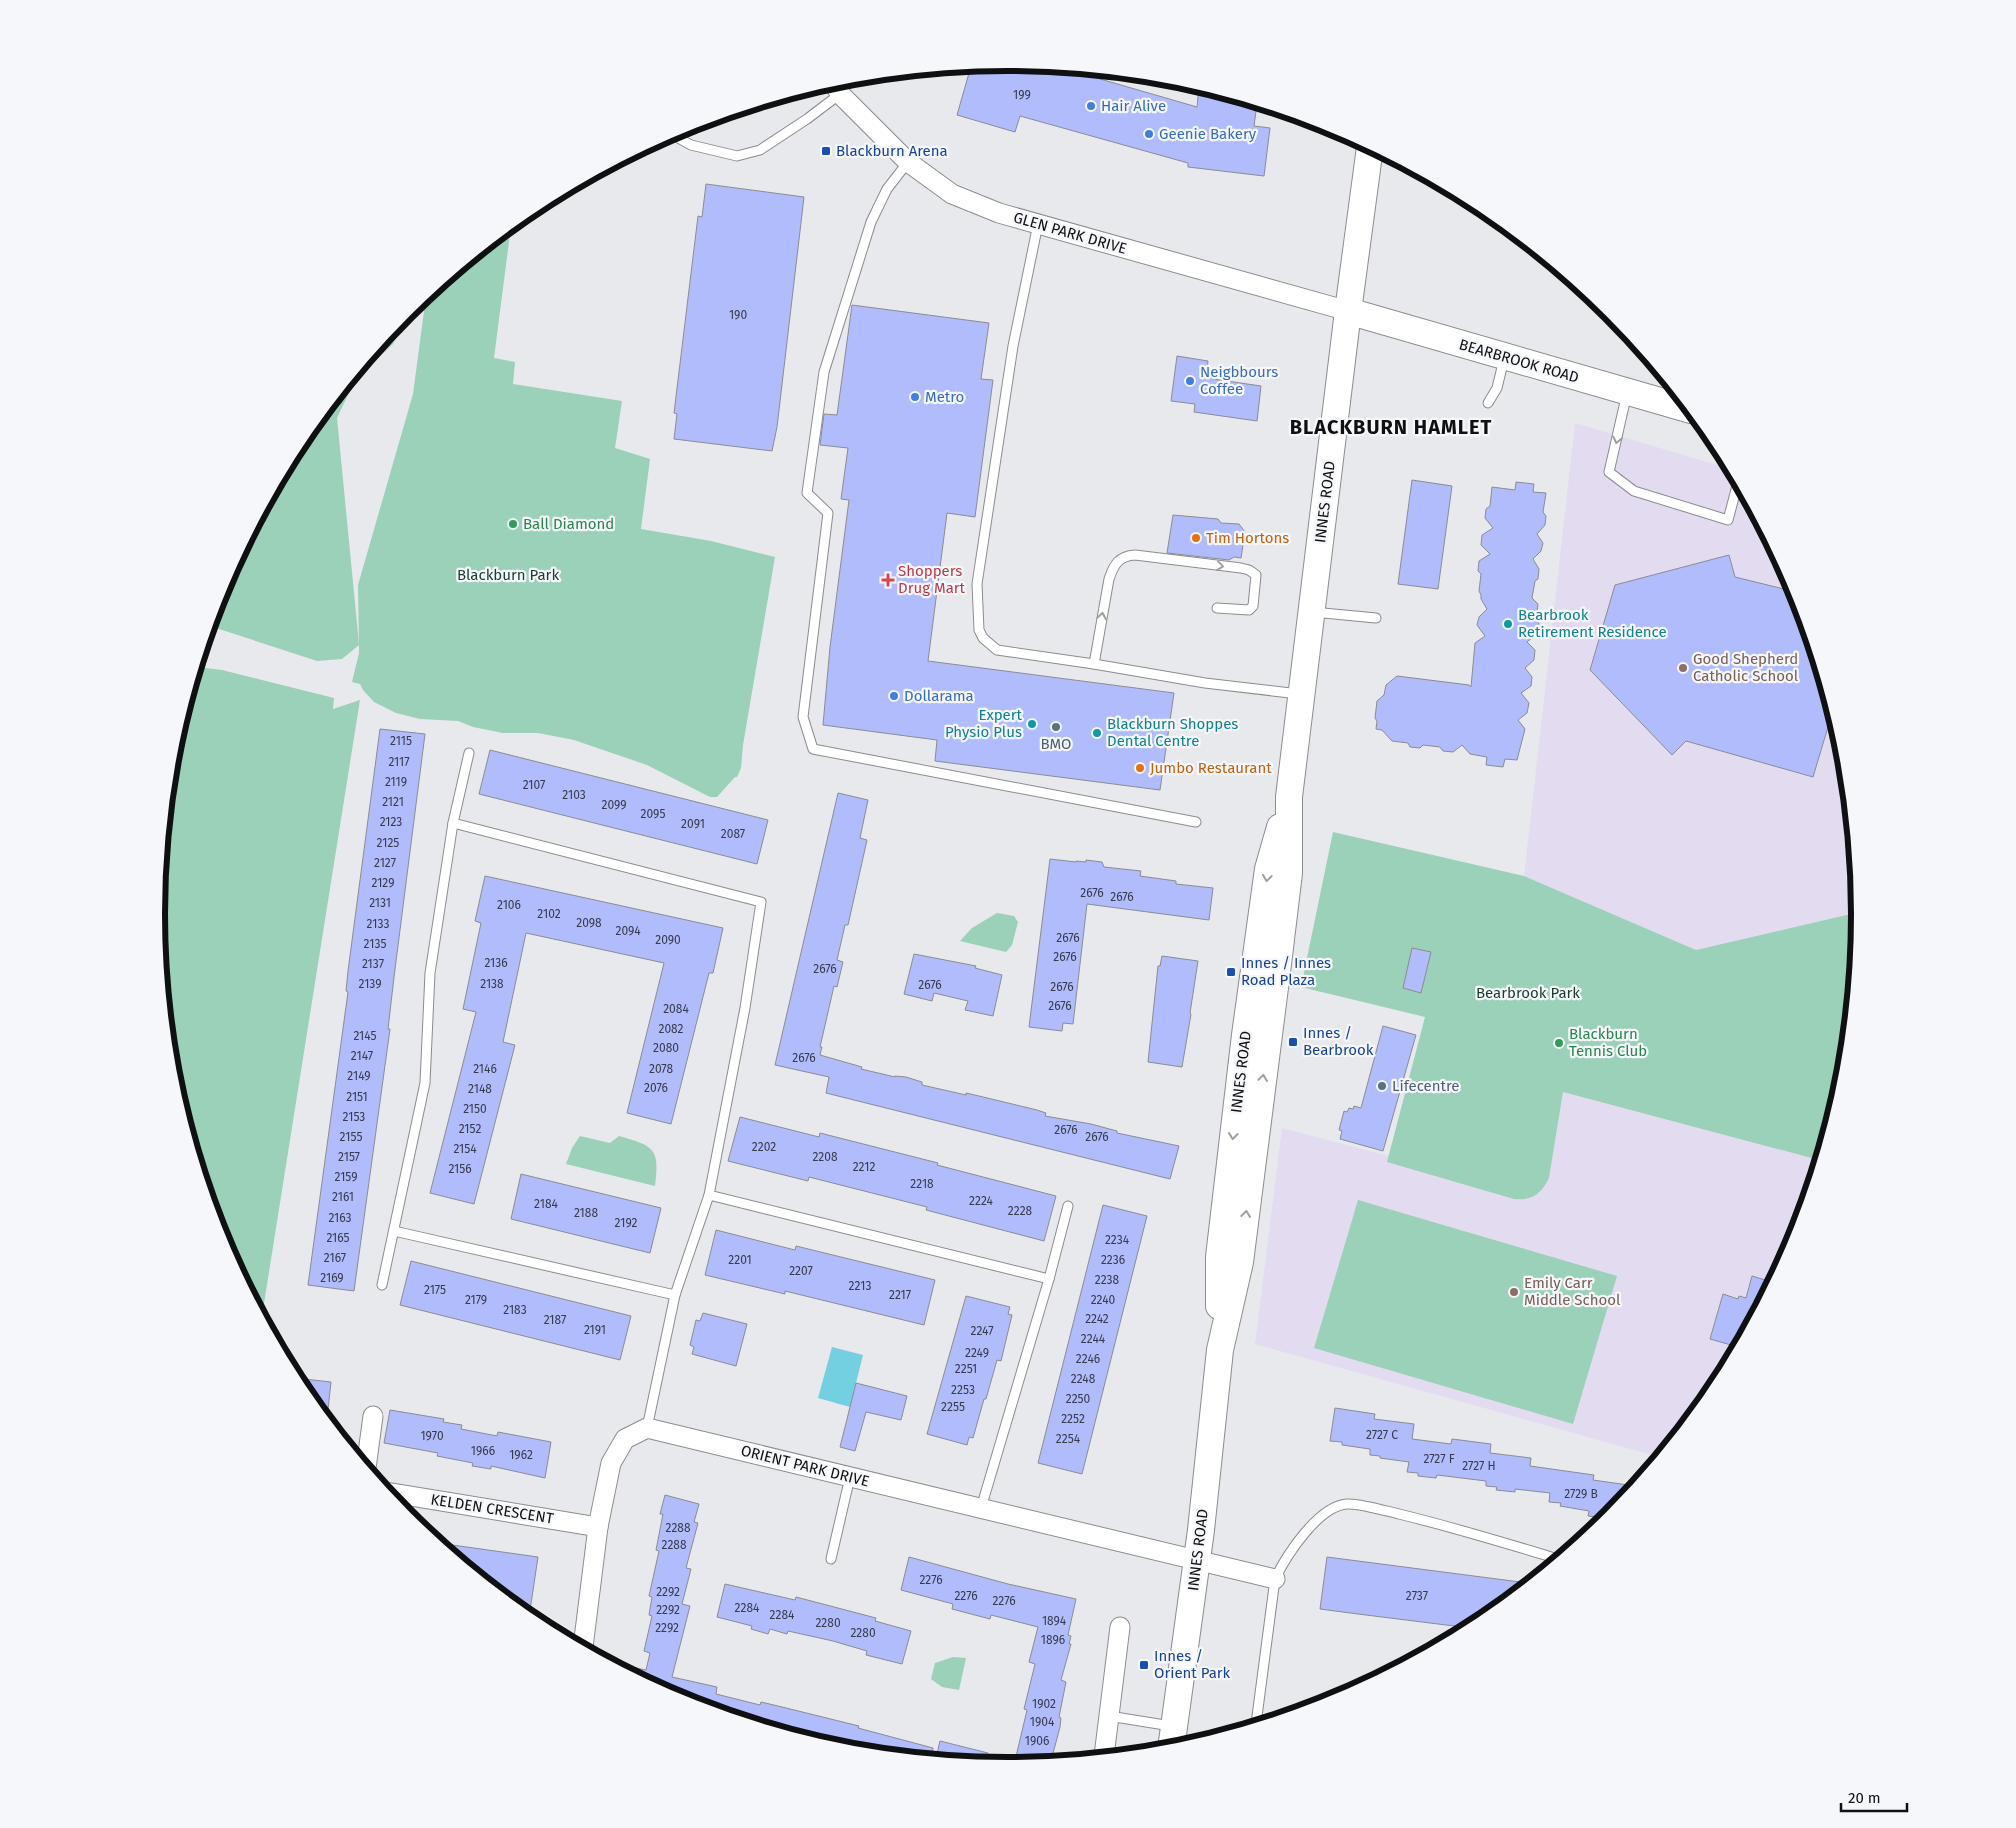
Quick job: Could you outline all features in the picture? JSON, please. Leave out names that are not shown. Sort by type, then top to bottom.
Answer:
[{"type":"street","name":"GLEN PARK DRIVE","points":[[837,89],[908,162],[952,194],[999,213],[1348,310]]},
{"type":"street","name":"INNES ROAD","points":[[1172,1738],[1197,1561],[1220,1350],[1240,1262],[1278,964],[1289,873],[1288,797],[1369,153]]},
{"type":"street","name":"BEARBROOK ROAD","points":[[1348,310],[1682,408]]},
{"type":"street","points":[[367,1461],[373,1416]]},
{"type":"street","name":"ORIENT PARK DRIVE","points":[[646,1428],[1275,1579]]},
{"type":"street","points":[[584,1642],[598,1527],[610,1463],[625,1439],[646,1428]]},
{"type":"street","name":"KELDEN CRESCENT","points":[[397,1494],[598,1527]]},
{"type":"street","points":[[1105,1751],[1120,1627]]},
{"type":"lane","points":[[678,138],[691,145],[738,156],[760,150],[807,119],[835,89]]},
{"type":"lane","points":[[908,162],[887,189],[871,222],[824,372],[807,493],[828,513],[802,717],[813,749],[1196,822]]},
{"type":"lane","points":[[1038,224],[1013,346],[977,584],[979,630],[983,638],[997,650],[1205,683],[1302,695]]},
{"type":"lane","points":[[1488,403],[1497,388],[1505,357]]},
{"type":"lane","points":[[1627,393],[1609,472],[1634,491],[1728,520],[1736,490]]},
{"type":"lane","points":[[1094,664],[1109,579],[1114,565],[1123,557],[1135,555],[1241,568],[1250,570],[1256,575],[1253,606],[1249,610],[1217,608]]},
{"type":"lane","points":[[1312,612],[1376,618]]},
{"type":"lane","points":[[382,1285],[425,1083],[430,973],[453,823],[469,753]]},
{"type":"lane","points":[[453,823],[761,902],[744,1008],[709,1194],[675,1296],[646,1428]]},
{"type":"lane","points":[[709,1194],[1049,1280]]},
{"type":"lane","points":[[981,1508],[1049,1280],[1068,1206]]},
{"type":"lane","points":[[394,1231],[675,1296]]},
{"type":"lane","points":[[831,1559],[850,1477]]},
{"type":"lane","points":[[1257,1719],[1275,1579],[1285,1559],[1324,1513],[1346,1504],[1383,1510],[1444,1525],[1553,1557]]},
{"type":"lane","points":[[1109,1716],[1172,1738]]},
{"type":"shaded area","name":"Good Shepherd Catholic School","points":[[1575,423],[1721,466],[1738,493],[1764,541],[1787,591],[1806,643],[1822,696],[1835,750],[1844,804],[1851,914],[1696,950],[1524,876]]},
{"type":"shaded area","name":"Emily Carr Middle School","points":[[1563,1092],[1814,1159],[1787,1237],[1764,1287],[1738,1335],[1709,1382],[1654,1456],[1255,1344],[1282,1128],[1389,1156],[1387,1162],[1549,1178]]},
{"type":"green space","name":"Blackburn Park","points":[[510,234],[494,358],[515,362],[513,384],[622,401],[615,448],[650,459],[641,529],[711,541],[775,557],[743,745],[741,768],[737,777],[717,797],[710,797],[647,765],[574,740],[538,733],[503,733],[473,727],[458,721],[420,719],[396,713],[374,702],[360,684],[352,682],[359,645],[342,659],[317,661],[216,628],[229,591],[252,541],[278,493],[307,446],[353,383],[337,418],[359,644],[358,585],[413,394],[425,306],[452,280]]},
{"type":"green space","name":"Blackburn Park","points":[[398,333],[393,344],[360,375]]},
{"type":"green space","points":[[203,668],[222,670],[334,698],[333,709],[360,700],[263,1308],[229,1237],[210,1185],[194,1132],[181,1078],[172,1024],[165,914],[172,804],[181,750]]},
{"type":"green space","name":"Bearbrook Park","points":[[1333,832],[1524,876],[1696,950],[1851,914],[1849,969],[1844,1024],[1835,1078],[1814,1159],[1563,1092],[1549,1178],[1539,1192],[1526,1199],[1514,1199],[1387,1162],[1425,1017],[1301,987]]},
{"type":"green space","points":[[997,913],[1014,916],[1018,922],[1012,945],[1006,952],[960,941],[972,928]]},
{"type":"green space","points":[[580,1136],[610,1143],[619,1136],[647,1146],[655,1156],[655,1186],[566,1164],[572,1148]]},
{"type":"green space","points":[[1358,1200],[1617,1276],[1573,1424],[1314,1348]]},
{"type":"green space","points":[[953,1657],[966,1658],[959,1690],[942,1687],[931,1679],[935,1663]]},
{"type":"water","points":[[832,1347],[863,1355],[850,1407],[818,1398]]},
{"type":"building","points":[[1008,71],[1063,73],[1087,75],[1197,107],[1198,93],[1226,100],[1256,109],[1254,126],[1270,128],[1264,176],[1188,167],[1188,163],[1020,116],[1015,132],[957,115],[969,72]]},
{"type":"building","points":[[706,184],[804,197],[777,427],[772,451],[674,439],[677,414],[674,413],[698,216],[702,217]]},
{"type":"building","points":[[852,305],[989,323],[981,379],[993,380],[975,517],[947,513],[928,661],[1174,693],[1160,790],[935,761],[937,740],[823,725],[830,647],[849,500],[841,499],[848,448],[820,445],[824,414],[837,415]]},
{"type":"building","points":[[1177,356],[1208,361],[1206,378],[1261,386],[1257,421],[1194,412],[1195,404],[1171,401]]},
{"type":"building","points":[[1412,480],[1452,486],[1438,589],[1398,584]]},
{"type":"building","name":"Bearbrook Retirement Residence","points":[[1516,482],[1534,484],[1533,492],[1546,493],[1543,512],[1546,516],[1545,525],[1537,534],[1543,543],[1541,551],[1533,559],[1539,569],[1532,598],[1538,604],[1536,621],[1539,623],[1537,634],[1527,642],[1535,650],[1534,660],[1525,668],[1532,677],[1531,686],[1521,693],[1529,703],[1527,713],[1518,720],[1525,729],[1517,760],[1505,759],[1503,767],[1486,765],[1487,757],[1470,754],[1462,745],[1453,752],[1443,751],[1440,747],[1423,745],[1420,748],[1410,747],[1408,743],[1392,741],[1382,730],[1376,729],[1377,721],[1375,718],[1377,701],[1384,695],[1386,685],[1397,676],[1469,685],[1471,687],[1475,643],[1485,636],[1477,625],[1479,617],[1487,609],[1479,591],[1481,574],[1478,571],[1479,561],[1490,554],[1481,545],[1482,535],[1493,528],[1485,518],[1486,509],[1490,506],[1492,487],[1515,490]]},
{"type":"building","name":"Tim Hortons","points":[[1173,515],[1218,519],[1221,523],[1239,524],[1245,532],[1241,558],[1234,557],[1229,560],[1167,553]]},
{"type":"building","points":[[1729,555],[1735,577],[1786,590],[1806,643],[1830,727],[1828,727],[1813,777],[1686,741],[1672,755],[1590,670],[1615,585]]},
{"type":"building","points":[[380,729],[425,734],[394,977],[388,1029],[390,1029],[354,1291],[308,1285],[348,992],[346,991],[348,971]]},
{"type":"building","points":[[490,750],[768,820],[757,864],[479,794]]},
{"type":"building","points":[[838,793],[868,800],[860,838],[867,840],[848,925],[845,925],[837,960],[843,962],[837,987],[834,986],[820,1047],[822,1047],[820,1055],[862,1067],[861,1069],[895,1077],[906,1077],[922,1082],[922,1085],[979,1096],[1037,1110],[1046,1113],[1045,1116],[1091,1124],[1117,1131],[1117,1133],[1179,1146],[1170,1179],[826,1093],[829,1077],[775,1065]]},
{"type":"building","points":[[1050,859],[1102,862],[1104,867],[1141,871],[1140,876],[1176,881],[1176,884],[1213,888],[1209,920],[1087,904],[1073,1024],[1063,1023],[1062,1031],[1029,1027]]},
{"type":"building","points":[[485,876],[723,928],[713,973],[709,973],[671,1124],[627,1113],[664,963],[526,933],[503,1042],[515,1045],[474,1204],[430,1193],[476,1012],[463,1009],[481,923],[475,921]]},
{"type":"building","points":[[1412,948],[1431,952],[1421,993],[1403,988]]},
{"type":"building","points":[[914,954],[976,966],[975,968],[1002,975],[993,1016],[965,1010],[968,1001],[934,993],[932,1001],[904,994]]},
{"type":"building","points":[[1162,956],[1198,961],[1182,1067],[1148,1062],[1158,966],[1160,966]]},
{"type":"building","points":[[1383,1026],[1416,1035],[1383,1151],[1340,1139],[1342,1131],[1339,1130],[1344,1111],[1347,1112],[1349,1108],[1353,1109],[1354,1106],[1361,1108]]},
{"type":"building","points":[[740,1117],[819,1137],[820,1133],[1056,1196],[1044,1241],[926,1210],[927,1207],[809,1177],[808,1181],[728,1161]]},
{"type":"building","points":[[521,1174],[661,1208],[650,1253],[511,1219]]},
{"type":"building","points":[[1103,1205],[1147,1216],[1082,1474],[1038,1463]]},
{"type":"building","points":[[716,1230],[795,1250],[796,1246],[935,1280],[924,1325],[785,1291],[785,1294],[705,1275]]},
{"type":"building","points":[[411,1261],[631,1316],[620,1360],[400,1305]]},
{"type":"building","points":[[1752,1276],[1767,1280],[1732,1345],[1710,1339],[1723,1294],[1738,1299],[1739,1296],[1746,1298]]},
{"type":"building","points":[[966,1296],[1010,1307],[1008,1314],[1012,1315],[1001,1361],[997,1360],[973,1438],[969,1437],[967,1445],[927,1434]]},
{"type":"building","points":[[703,1313],[747,1324],[736,1366],[692,1354],[694,1347],[690,1345],[696,1320],[700,1321]]},
{"type":"building","points":[[305,1379],[331,1382],[328,1411]]},
{"type":"building","points":[[856,1383],[907,1396],[901,1420],[866,1412],[855,1451],[840,1447]]},
{"type":"building","points":[[1335,1408],[1375,1414],[1374,1419],[1414,1424],[1412,1439],[1451,1444],[1452,1439],[1491,1444],[1490,1453],[1531,1458],[1530,1466],[1594,1475],[1593,1480],[1628,1485],[1597,1517],[1588,1516],[1589,1511],[1560,1506],[1561,1503],[1549,1502],[1550,1493],[1515,1489],[1515,1492],[1496,1490],[1497,1487],[1486,1486],[1486,1481],[1437,1475],[1436,1478],[1418,1476],[1418,1473],[1407,1472],[1409,1462],[1380,1458],[1380,1456],[1370,1455],[1370,1449],[1342,1445],[1342,1442],[1330,1441]]},
{"type":"building","points":[[390,1410],[444,1419],[443,1422],[462,1425],[461,1429],[497,1436],[498,1432],[551,1442],[545,1478],[491,1466],[491,1469],[472,1466],[473,1463],[437,1456],[438,1453],[384,1443]]},
{"type":"building","points":[[665,1495],[699,1504],[694,1522],[698,1523],[686,1568],[691,1569],[682,1604],[690,1606],[672,1677],[717,1687],[716,1694],[760,1705],[761,1702],[859,1726],[858,1728],[933,1748],[932,1753],[898,1750],[844,1741],[790,1728],[737,1712],[685,1693],[631,1668],[646,1670],[650,1653],[644,1651],[652,1616],[649,1615],[652,1597],[649,1596],[659,1551],[656,1550],[663,1514],[660,1514]]},
{"type":"building","points":[[448,1544],[538,1557],[530,1608],[495,1583]]},
{"type":"building","points":[[909,1557],[1008,1584],[1076,1599],[1068,1635],[1071,1636],[1069,1644],[1071,1644],[1061,1680],[1066,1682],[1059,1717],[1061,1718],[1060,1727],[1052,1755],[1016,1757],[1027,1710],[1024,1709],[1035,1664],[1029,1662],[1038,1627],[991,1615],[990,1619],[952,1609],[953,1604],[901,1590]]},
{"type":"building","points":[[1327,1557],[1522,1582],[1457,1626],[1320,1609]]},
{"type":"building","points":[[725,1584],[795,1600],[796,1597],[876,1618],[875,1621],[911,1631],[902,1664],[866,1655],[867,1651],[833,1641],[788,1631],[787,1634],[770,1629],[768,1634],[751,1629],[752,1626],[717,1617]]},
{"type":"building","points":[[940,1741],[988,1753],[987,1756],[937,1754]]},
{"type":"place","name":"Hair Alive","points":[[1091,106]]},
{"type":"place","name":"Geenie Bakery","points":[[1149,134]]},
{"type":"place","name":"Blackburn Arena","points":[[826,151]]},
{"type":"place","name":"Neigbbours Coffee","points":[[1190,381]]},
{"type":"place","name":"Metro","points":[[915,397]]},
{"type":"place","name":"Ball Diamond","points":[[513,524]]},
{"type":"place","name":"Tim Hortons","points":[[1196,538]]},
{"type":"place","name":"Shoppers Drug Mart","points":[[888,580]]},
{"type":"place","name":"Bearbrook Retirement Residence","points":[[1508,624]]},
{"type":"place","name":"Good Shepherd Catholic School","points":[[1683,668]]},
{"type":"place","name":"Dollarama","points":[[894,696]]},
{"type":"place","name":"Expert Physio Plus","points":[[1032,724]]},
{"type":"place","name":"BMO","points":[[1056,727]]},
{"type":"place","name":"Blackburn Shoppes Dental Centre","points":[[1097,733]]},
{"type":"place","name":"Jumbo Restaurant","points":[[1140,768]]},
{"type":"place","name":"Innes / Innes Road Plaza","points":[[1231,972]]},
{"type":"place","name":"Innes / Bearbrook","points":[[1293,1042]]},
{"type":"place","name":"Blackburn Tennis Club","points":[[1559,1043]]},
{"type":"place","name":"Lifecentre","points":[[1382,1086]]},
{"type":"place","name":"Emily Carr Middle School","points":[[1514,1292]]},
{"type":"place","name":"Innes / Orient Park","points":[[1144,1665]]},
{"type":"district","name":"BLACKBURN HAMLET","points":[[1391,427]]}]
